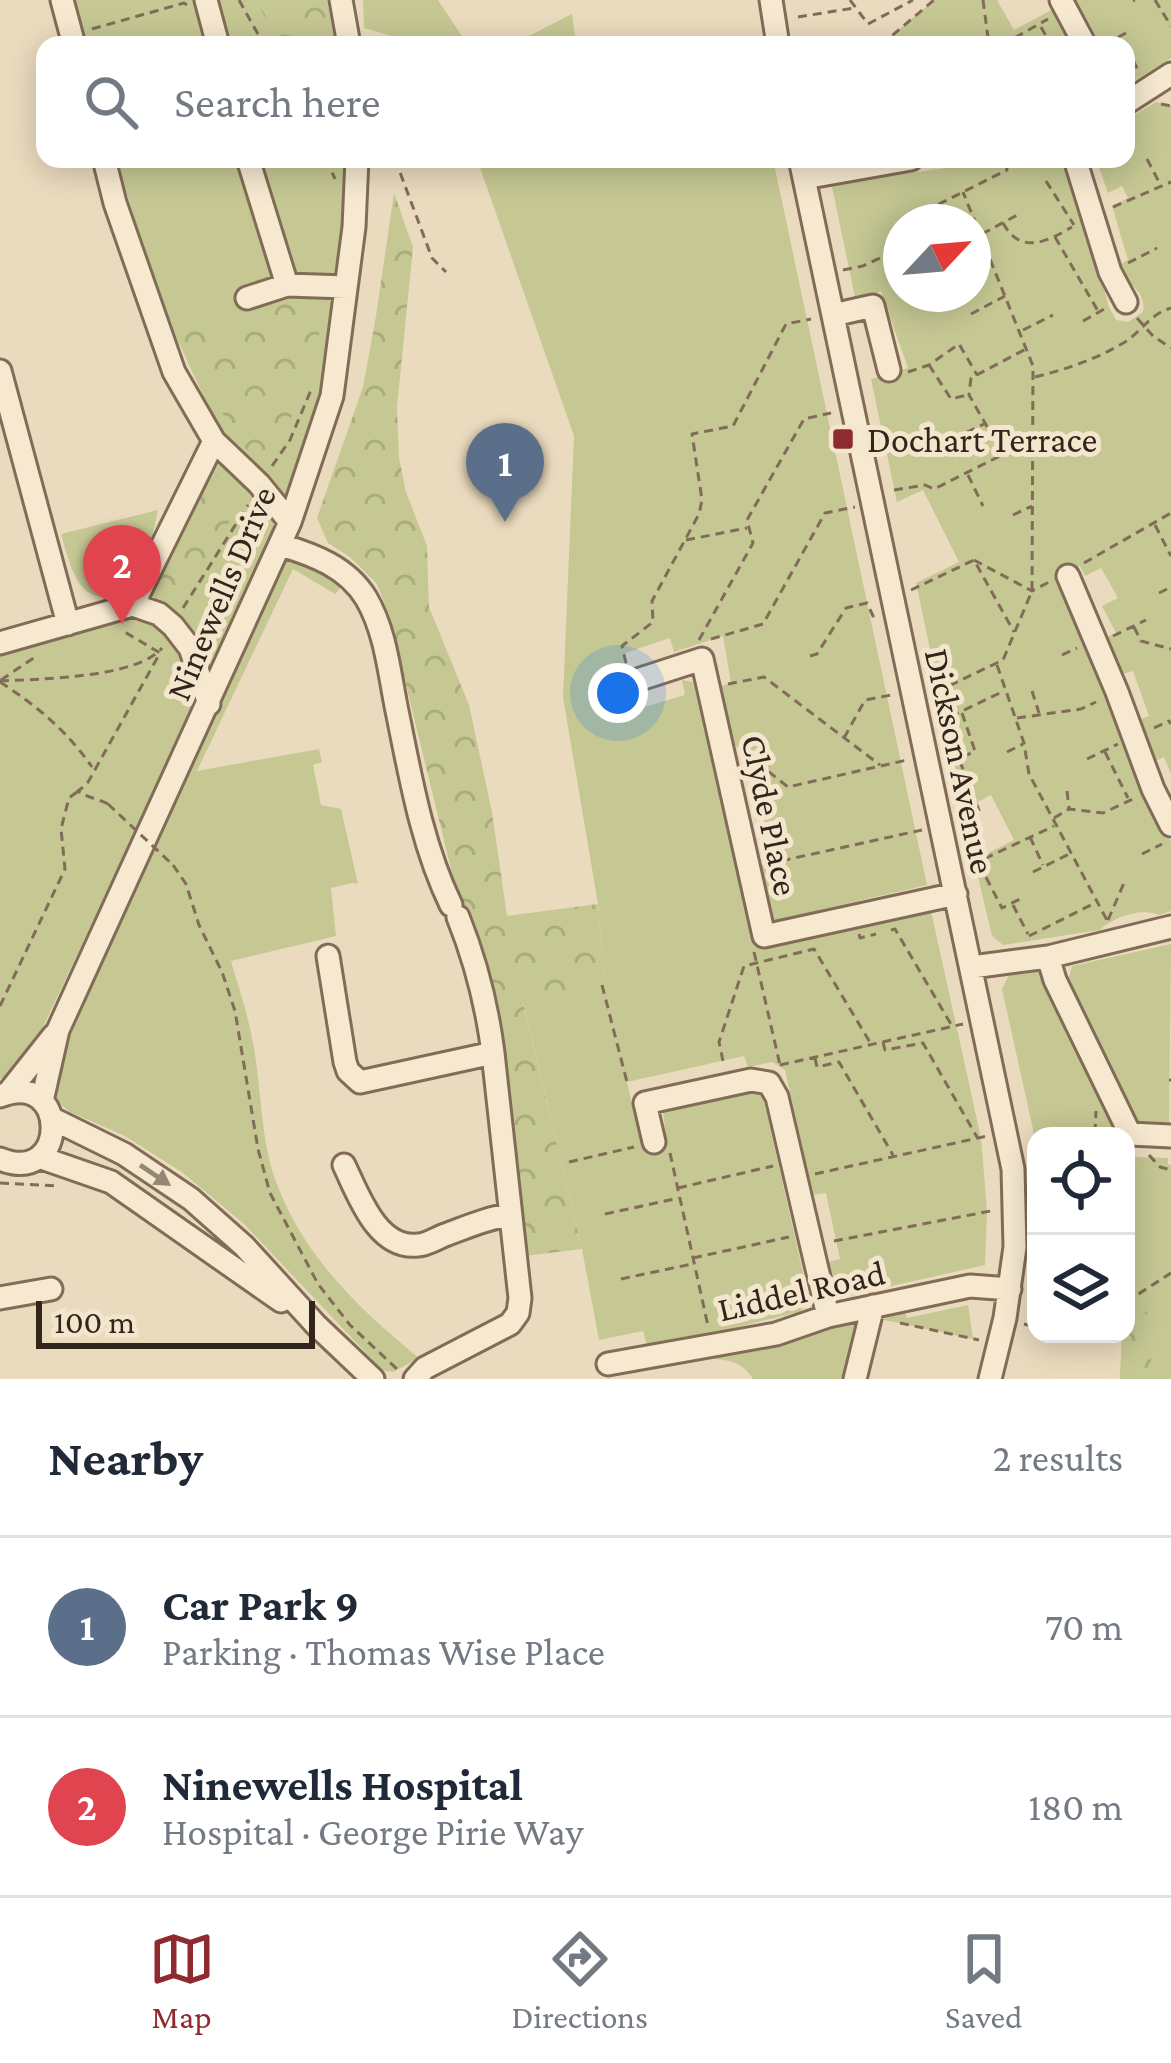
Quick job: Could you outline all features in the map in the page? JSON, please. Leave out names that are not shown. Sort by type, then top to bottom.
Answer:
[{"type":"street","points":[[62,0],[81,36]]},
{"type":"street","points":[[206,0],[215,34]]},
{"type":"street","points":[[771,0],[777,36]]},
{"type":"street","points":[[1063,3],[1080,36]]},
{"type":"street","points":[[340,4],[347,36]]},
{"type":"street","points":[[1135,97],[1171,74]]},
{"type":"street","points":[[106,168],[174,372],[214,440],[290,522]]},
{"type":"street","points":[[251,168],[287,284]]},
{"type":"street","name":"Ninewells Drive","points":[[4,1094],[58,1030],[290,522],[332,396],[354,227],[357,168]]},
{"type":"street","name":"Dickson Avenue","points":[[802,168],[1013,1169],[1015,1247],[990,1379]]},
{"type":"street","points":[[1076,168],[1083,220],[1126,302]]},
{"type":"street","points":[[247,298],[287,284],[346,286]]},
{"type":"street","points":[[833,315],[873,306],[899,371]]},
{"type":"street","points":[[0,370],[10,447],[68,624]]},
{"type":"street","points":[[133,605],[214,440]]},
{"type":"street","points":[[281,545],[315,555],[343,572],[365,596],[381,631],[418,811],[441,884],[474,957],[488,1008],[518,1313],[510,1324],[411,1379]]},
{"type":"street","points":[[1069,573],[1171,825]]},
{"type":"street","points":[[0,643],[133,605],[159,614],[190,648],[209,704]]},
{"type":"street","points":[[631,682],[702,659]]},
{"type":"street","name":"Clyde Place","points":[[702,659],[764,936],[956,895]]},
{"type":"street","points":[[972,968],[1048,957],[1171,927]]},
{"type":"street","points":[[328,956],[346,995],[348,1071],[361,1082],[493,1054]]},
{"type":"street","points":[[1048,957],[1054,980],[1127,1127]]},
{"type":"street","name":"Ninewells Drive","points":[[39,1157],[52,1140],[47,1110],[58,1030]]},
{"type":"street","points":[[654,1142],[645,1103],[751,1080],[769,1083],[777,1097],[828,1316]]},
{"type":"street","points":[[4,1094],[20,1091],[191,1199],[244,1246],[373,1379]]},
{"type":"street","points":[[1135,1134],[1171,1136]]},
{"type":"street","points":[[0,1160],[21,1164],[39,1157],[111,1182],[316,1325]]},
{"type":"street","points":[[344,1165],[370,1216],[398,1242],[417,1246],[488,1218],[510,1216]]},
{"type":"street","name":"Liddel Road","points":[[608,1364],[776,1334],[828,1316],[970,1286],[1010,1288]]},
{"type":"street","points":[[0,1298],[51,1289]]},
{"type":"street","points":[[855,1379],[873,1306]]},
{"type":"street","points":[[640,1379],[646,1356]]},
{"type":"path","points":[[239,0],[259,36]]},
{"type":"path","points":[[850,0],[868,23],[913,0]]},
{"type":"path","points":[[892,36],[934,0]]},
{"type":"path","points":[[982,0],[988,36]]},
{"type":"path","points":[[1155,0],[1171,26]]},
{"type":"path","points":[[85,36],[184,3],[215,34]]},
{"type":"path","points":[[1020,36],[1040,26],[1063,3]]},
{"type":"path","points":[[798,16],[854,8]]},
{"type":"path","points":[[1040,26],[1046,36]]},
{"type":"path","points":[[1147,159],[1161,185]]},
{"type":"path","points":[[398,168],[432,258],[446,272]]},
{"type":"path","points":[[939,204],[1006,168]]},
{"type":"path","points":[[1046,181],[1083,220]]},
{"type":"path","points":[[1003,223],[1009,233],[1032,244],[1045,243],[1083,220],[1170,184]]},
{"type":"path","points":[[963,192],[967,204]]},
{"type":"path","points":[[991,227],[1019,214]]},
{"type":"path","points":[[1055,237],[1098,312]]},
{"type":"path","points":[[1110,272],[1156,248]]},
{"type":"path","points":[[849,268],[883,257]]},
{"type":"path","points":[[939,691],[1003,660],[1032,591],[1033,366],[991,264]]},
{"type":"path","points":[[971,314],[1005,296]]},
{"type":"path","points":[[1083,321],[1126,302],[1144,326],[1171,348]]},
{"type":"path","points":[[1034,378],[1093,359],[1129,339],[1155,313],[1171,308]]},
{"type":"path","points":[[1020,332],[1053,315]]},
{"type":"path","points":[[631,682],[622,646],[653,622],[652,601],[699,514],[702,500],[692,434],[733,426],[786,324],[806,319]]},
{"type":"path","points":[[899,371],[929,365],[959,344],[977,375]]},
{"type":"path","points":[[1003,454],[969,394],[971,378],[1027,349]]},
{"type":"path","points":[[929,365],[951,399],[969,394]]},
{"type":"path","points":[[702,659],[698,644],[753,543],[747,520],[804,418],[826,414]]},
{"type":"path","points":[[953,439],[985,423]]},
{"type":"path","points":[[886,444],[922,431]]},
{"type":"path","points":[[892,491],[925,485],[934,489],[1032,440]]},
{"type":"path","points":[[966,472],[983,506]]},
{"type":"path","points":[[1013,515],[1033,505]]},
{"type":"path","points":[[723,636],[764,623],[825,513],[846,508]]},
{"type":"path","points":[[1032,591],[1171,513]]},
{"type":"path","points":[[1154,524],[1171,556]]},
{"type":"path","points":[[686,540],[749,527]]},
{"type":"path","points":[[974,560],[1032,591]]},
{"type":"path","points":[[917,588],[974,560]]},
{"type":"path","points":[[974,560],[1015,633]]},
{"type":"path","points":[[1159,593],[1171,587]]},
{"type":"path","points":[[809,656],[817,654],[846,608],[867,603]]},
{"type":"path","points":[[1134,626],[1141,641],[1171,649]]},
{"type":"path","points":[[0,1006],[65,869],[62,830],[69,798],[87,784],[160,653],[124,631]]},
{"type":"path","points":[[996,663],[1024,743],[1029,774],[1108,921],[1124,883]]},
{"type":"path","points":[[731,683],[764,677],[882,766]]},
{"type":"path","points":[[0,682],[55,722],[93,769]]},
{"type":"path","points":[[945,721],[1006,691]]},
{"type":"path","points":[[1032,692],[1040,715]]},
{"type":"path","points":[[1016,718],[1081,709],[1117,692]]},
{"type":"path","points":[[844,738],[865,700],[886,695]]},
{"type":"path","points":[[962,712],[975,752],[959,759],[980,813]]},
{"type":"path","points":[[1165,713],[1169,722]]},
{"type":"path","points":[[722,746],[733,743],[788,787],[900,762]]},
{"type":"path","points":[[1007,752],[1024,743]]},
{"type":"path","points":[[1104,751],[1129,800]]},
{"type":"path","points":[[1022,898],[1002,908],[978,862],[1030,837],[1069,809],[1103,814],[1153,789]]},
{"type":"path","points":[[78,791],[107,803],[173,865],[186,884],[235,1011],[269,1193],[319,1285],[350,1325],[411,1379]]},
{"type":"path","points":[[1067,791],[1069,809]]},
{"type":"path","points":[[748,868],[914,831]]},
{"type":"path","points":[[1030,837],[1043,867]]},
{"type":"path","points":[[1142,854],[1170,840]]},
{"type":"path","points":[[1033,872],[1071,853]]},
{"type":"path","points":[[1012,903],[1029,936],[1097,902]]},
{"type":"path","points":[[764,936],[753,948],[780,1065],[954,1025],[895,929],[860,938],[854,915]]},
{"type":"path","points":[[723,1060],[718,1042],[745,966],[814,949],[871,1044]]},
{"type":"path","points":[[602,985],[627,1082]]},
{"type":"path","points":[[796,1179],[980,1138],[923,1042],[885,1050],[883,1042]]},
{"type":"path","points":[[814,1058],[817,1067],[839,1062],[894,1157]]},
{"type":"path","points":[[568,1162],[654,1142],[678,1188],[712,1345]]},
{"type":"path","points":[[678,1188],[772,1166]]},
{"type":"path","points":[[0,1183],[58,1186]]},
{"type":"path","points":[[605,1214],[680,1198]]},
{"type":"path","points":[[836,1240],[987,1211]]},
{"type":"path","points":[[621,1279],[787,1238]]},
{"type":"path","points":[[1135,1296],[1171,1273]]},
{"type":"path","points":[[903,1324],[998,1345]]},
{"type":"green space","points":[[72,0],[327,0],[334,36],[80,36]]},
{"type":"green space","points":[[256,0],[322,0],[328,36],[274,36]]},
{"type":"green space","points":[[363,0],[438,0],[462,36],[391,36],[364,28]]},
{"type":"green space","points":[[934,0],[997,0],[1014,30],[1055,8],[1069,36],[892,36]]},
{"type":"green space","points":[[1069,0],[1171,0],[1171,58],[1135,80],[1135,36],[1088,36]]},
{"type":"green space","points":[[572,14],[575,36],[529,36]]},
{"type":"green space","points":[[1156,102],[1171,106],[1171,774],[1164,757],[1151,763],[1136,721],[1149,716],[1133,671],[1119,675],[1105,638],[1116,633],[1102,606],[1118,598],[1101,568],[1085,576],[1080,566],[1060,576],[1146,792],[1171,842],[1171,911],[1136,913],[1100,930],[1003,945],[992,936],[974,860],[1014,840],[991,795],[964,809],[916,583],[959,562],[923,490],[897,502],[871,379],[908,368],[888,312],[991,312],[991,204],[883,204],[883,297],[881,291],[856,302],[832,187],[946,168],[1070,168],[1109,307],[1116,320],[1128,322],[1143,312],[1143,304],[1116,267],[1128,260],[1112,206],[1128,198],[1122,186],[1108,193],[1099,168],[1135,168],[1135,115]]},
{"type":"green space","points":[[119,168],[346,168],[349,227],[327,396],[280,527],[32,1050],[0,1079],[0,647],[135,613],[219,430],[161,304]]},
{"type":"green space","points":[[480,168],[775,168],[927,885],[776,920],[771,917],[758,866],[772,862],[751,761],[733,743],[721,686],[731,683],[723,636],[674,652],[670,638],[625,653],[630,696],[634,710],[685,695],[682,680],[693,682],[754,947],[931,911],[981,1138],[987,1211],[985,1265],[847,1296],[837,1293],[828,1262],[840,1259],[826,1193],[813,1195],[785,1070],[772,1062],[748,1067],[744,1056],[627,1082],[641,1144],[666,1139],[663,1110],[757,1091],[763,1097],[810,1303],[799,1312],[647,1345],[643,1331],[599,1340],[523,1001],[604,979],[598,904],[563,697],[574,436]]},
{"type":"green space","points":[[394,193],[413,247],[397,407],[399,458],[406,492],[427,546],[429,607],[469,705],[492,812],[507,916],[598,904],[604,980],[523,1002],[582,1249],[524,1256],[498,1035],[460,906],[389,615],[377,584],[328,543],[317,518],[363,387]]},
{"type":"green space","points":[[305,298],[326,305],[302,389],[268,470],[238,441],[181,333]]},
{"type":"green space","points":[[227,474],[250,488],[175,610],[161,589],[165,565],[203,487]]},
{"type":"green space","points":[[158,510],[149,552],[136,579],[113,595],[88,592],[75,576],[61,534]]},
{"type":"green space","points":[[287,555],[312,561],[344,584],[335,594],[293,569],[197,771],[319,749],[322,762],[313,765],[321,805],[341,809],[358,884],[331,888],[336,936],[231,961],[251,1033],[275,1179],[316,1256],[375,1320],[419,1358],[393,1372],[382,1370],[244,1224],[183,1173],[125,1136],[70,1112],[59,1103],[53,1087],[54,1069]]},
{"type":"green space","points":[[1171,944],[1169,1126],[1136,1125],[1069,978],[1072,966]]},
{"type":"green space","points":[[1039,972],[1118,1127],[1033,1127],[1002,989],[1009,975]]},
{"type":"green space","points":[[1135,1157],[1168,1158],[1171,1379],[1120,1379],[1122,1343],[1135,1343]]},
{"type":"green space","points":[[968,1305],[973,1339],[880,1319],[884,1311],[903,1306],[907,1318]]},
{"type":"green space","points":[[1135,1308],[1156,1316],[1149,1379],[1120,1379],[1122,1343],[1135,1343]]},
{"type":"green space","points":[[851,1316],[861,1324],[847,1379],[753,1379],[737,1364],[714,1359],[715,1353]]},
{"type":"place","name":"Dochart Terrace","points":[[843,439]]},
{"type":"place","name":"Car Park 9","points":[[505,522]]},
{"type":"place","name":"Ninewells Hospital","points":[[122,624]]}]
